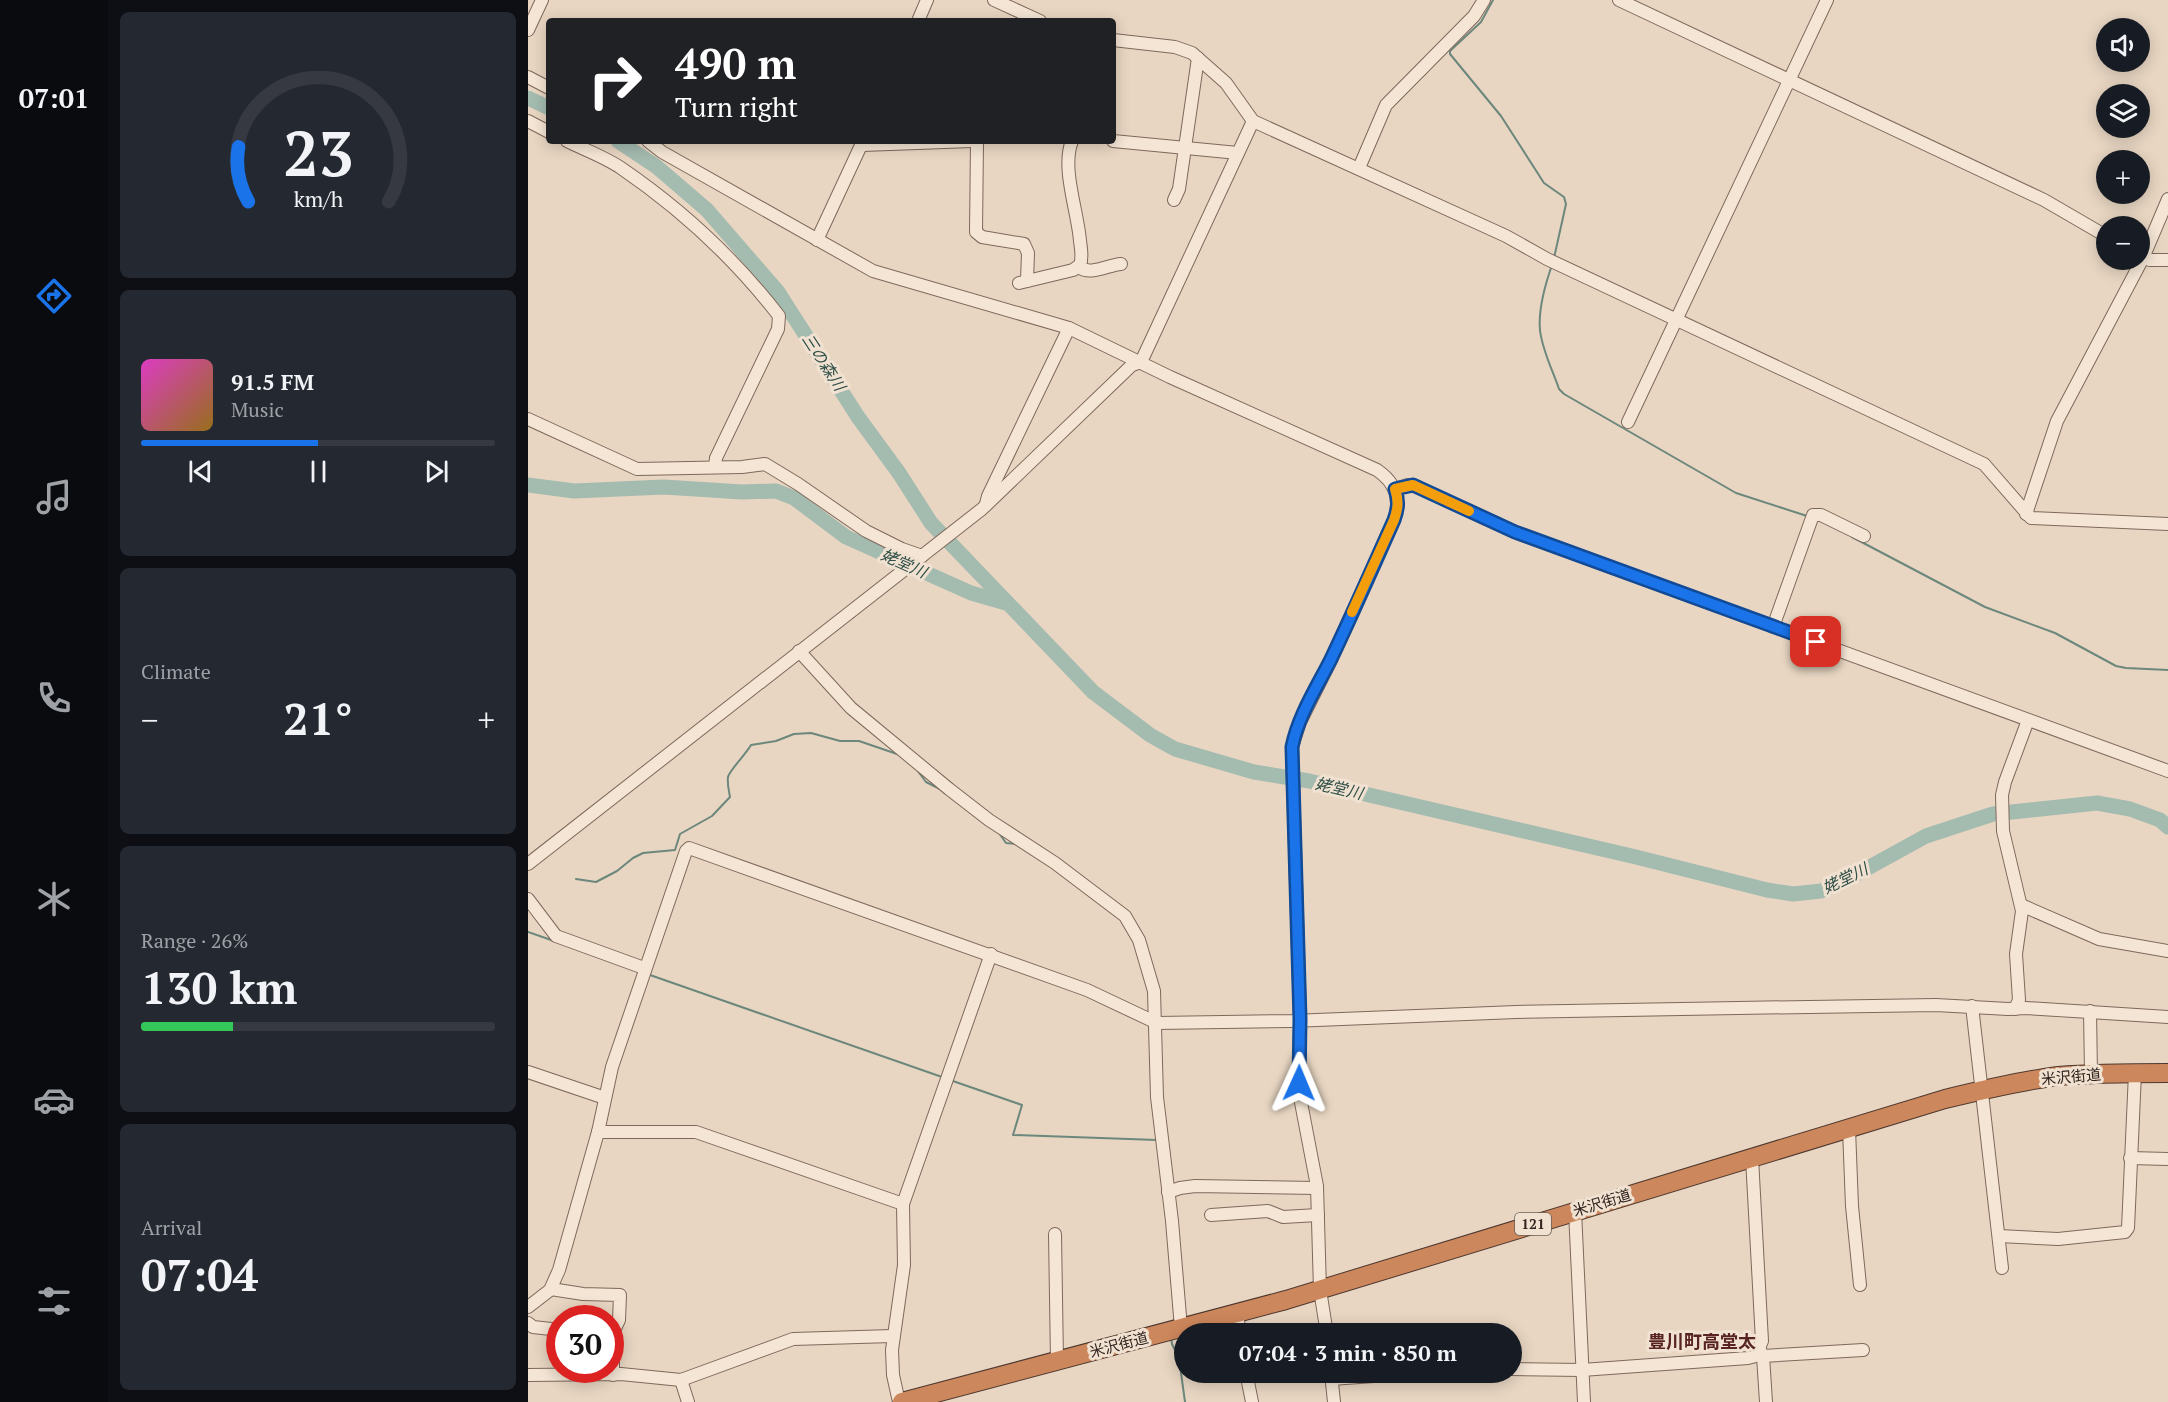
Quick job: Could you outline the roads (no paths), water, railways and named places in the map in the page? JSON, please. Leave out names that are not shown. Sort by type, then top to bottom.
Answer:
[{"type":"highway","name":"米沢街道","points":[[1200,1323],[1320,1290],[1575,1211],[1982,1090],[2020,1082],[2091,1074],[2168,1073]]},
{"type":"highway","name":"米沢街道","points":[[901,1402],[1174,1330]]},
{"type":"street","points":[[528,30],[542,0]]},
{"type":"street","points":[[919,18],[927,0]]},
{"type":"street","points":[[994,0],[1033,18]]},
{"type":"street","points":[[1359,168],[1386,105],[1474,16],[1484,0]]},
{"type":"street","points":[[1619,0],[2044,200],[2096,230]]},
{"type":"street","points":[[1628,422],[1827,0]]},
{"type":"street","points":[[1116,40],[1174,47],[1192,53],[1226,83],[1254,121],[1506,236],[1547,259],[1984,464],[2031,518],[2168,524]]},
{"type":"street","points":[[1174,200],[1179,189],[1198,58]]},
{"type":"street","points":[[528,77],[546,86]]},
{"type":"street","points":[[528,121],[546,130]]},
{"type":"street","points":[[528,864],[955,531],[986,505],[1132,365],[1141,362],[1254,121]]},
{"type":"street","points":[[1116,141],[1238,153]]},
{"type":"street","points":[[573,144],[619,167],[683,215],[744,274],[779,316],[778,329],[716,458],[715,467]]},
{"type":"street","points":[[652,144],[662,152],[873,271],[1069,328],[1377,470],[1395,489],[1398,509],[1394,520],[1295,734],[1292,759],[1300,1019],[1299,1092],[1317,1188],[1320,1290],[1325,1323]]},
{"type":"street","points":[[817,240],[862,144]]},
{"type":"street","points":[[975,144],[976,232],[982,237],[1024,244],[1028,253],[1023,282],[1079,267],[1085,271],[1093,271],[1108,265],[1121,264]]},
{"type":"street","points":[[1071,144],[1068,164],[1080,231],[1082,257],[1079,267]]},
{"type":"street","points":[[2150,238],[2168,199]]},
{"type":"street","points":[[2150,258],[2168,260]]},
{"type":"street","points":[[2026,514],[2057,421],[2134,270]]},
{"type":"street","points":[[986,505],[988,496],[1069,328]]},
{"type":"street","points":[[528,419],[637,469],[765,464],[866,531],[896,546],[923,555]]},
{"type":"street","points":[[1395,489],[1413,485],[1515,532],[2168,771]]},
{"type":"street","points":[[1773,627],[1813,515],[1821,515],[1864,536]]},
{"type":"street","points":[[800,651],[851,708],[989,820],[1055,863],[1125,916],[1139,940],[1153,983],[1157,1023],[1157,1097],[1181,1323]]},
{"type":"street","points":[[2015,1009],[2019,999],[2016,954],[2021,905],[2003,826],[2002,795],[2028,720]]},
{"type":"street","points":[[528,1307],[551,1289],[564,1253],[598,1132],[612,1067],[644,968],[689,848],[991,954],[1087,990],[1157,1023],[1668,1009],[1936,1005],[2090,1011],[2168,1017]]},
{"type":"street","points":[[528,899],[556,936],[644,968]]},
{"type":"street","points":[[2021,905],[2031,907],[2099,939],[2168,951]]},
{"type":"street","points":[[901,1402],[893,1375],[892,1350],[904,1265],[903,1204],[991,954]]},
{"type":"street","points":[[1972,1006],[2002,1268]]},
{"type":"street","points":[[2090,1011],[2091,1074]]},
{"type":"street","points":[[528,1072],[605,1098]]},
{"type":"street","points":[[1999,1236],[2058,1239],[2125,1232],[2128,1228],[2135,1073]]},
{"type":"street","points":[[1849,1129],[1852,1206],[1860,1285]]},
{"type":"street","points":[[598,1132],[696,1132],[903,1204]]},
{"type":"street","points":[[1752,1158],[1761,1353],[1766,1402]]},
{"type":"street","points":[[2130,1158],[2168,1159]]},
{"type":"street","points":[[1168,1192],[1195,1186],[1317,1188]]},
{"type":"street","points":[[1210,1215],[1268,1211],[1282,1216],[1318,1215]]},
{"type":"street","points":[[1575,1211],[1584,1402]]},
{"type":"street","points":[[1055,1234],[1057,1361]]},
{"type":"street","points":[[551,1289],[583,1294],[620,1295],[620,1305]]},
{"type":"street","points":[[1237,1313],[1238,1323]]},
{"type":"street","points":[[528,1323],[533,1327],[546,1328]]},
{"type":"street","points":[[624,1376],[681,1380],[793,1339],[892,1336]]},
{"type":"street","points":[[1522,1369],[1582,1370],[1748,1358],[1761,1353],[1863,1350]]},
{"type":"street","points":[[528,1375],[546,1375]]},
{"type":"street","points":[[681,1380],[688,1402]]},
{"type":"street","points":[[1248,1383],[1252,1402]]},
{"type":"street","points":[[1332,1383],[1334,1402]]},
{"type":"waterway","points":[[1493,0],[1481,22],[1450,51],[1450,54],[1501,116],[1544,183],[1564,197],[1566,204],[1554,258]]},
{"type":"waterway","name":"三の森川","points":[[528,98],[546,107]]},
{"type":"waterway","name":"姥堂川","points":[[622,144],[657,167],[707,210],[778,292],[858,417],[899,473],[931,523],[1093,692],[1150,735],[1175,749],[1254,772],[1309,781],[1767,890],[1793,894],[1821,891],[1846,880],[1926,836],[1993,814],[2097,803],[2130,809],[2160,820],[2168,827]]},
{"type":"waterway","points":[[1552,265],[1541,305],[1540,330],[1548,360],[1559,389],[1564,394],[1736,493],[1807,516]]},
{"type":"waterway","name":"姥堂川","points":[[528,485],[574,491],[664,487],[742,492],[776,491],[794,498],[846,537],[971,593],[1006,603]]},
{"type":"waterway","points":[[1852,537],[1985,607],[2055,633],[2116,666],[2168,670]]},
{"type":"waterway","points":[[576,879],[596,882],[643,853],[675,850],[680,834],[712,816],[730,797],[729,774],[751,745],[776,741],[794,734],[811,733],[840,741],[859,741],[900,755]]},
{"type":"waterway","points":[[917,770],[926,782],[942,790]]},
{"type":"waterway","points":[[999,833],[1006,843],[1017,844]]},
{"type":"waterway","points":[[528,932],[554,941]]},
{"type":"waterway","points":[[650,975],[942,1077]]},
{"type":"waterway","points":[[950,1080],[1022,1105],[1013,1135],[1157,1140]]},
{"type":"waterway","points":[[1171,1338],[1179,1358],[1185,1402]]},
{"type":"district","name":"豊川町高堂太","points":[[1702,1342]]}]
